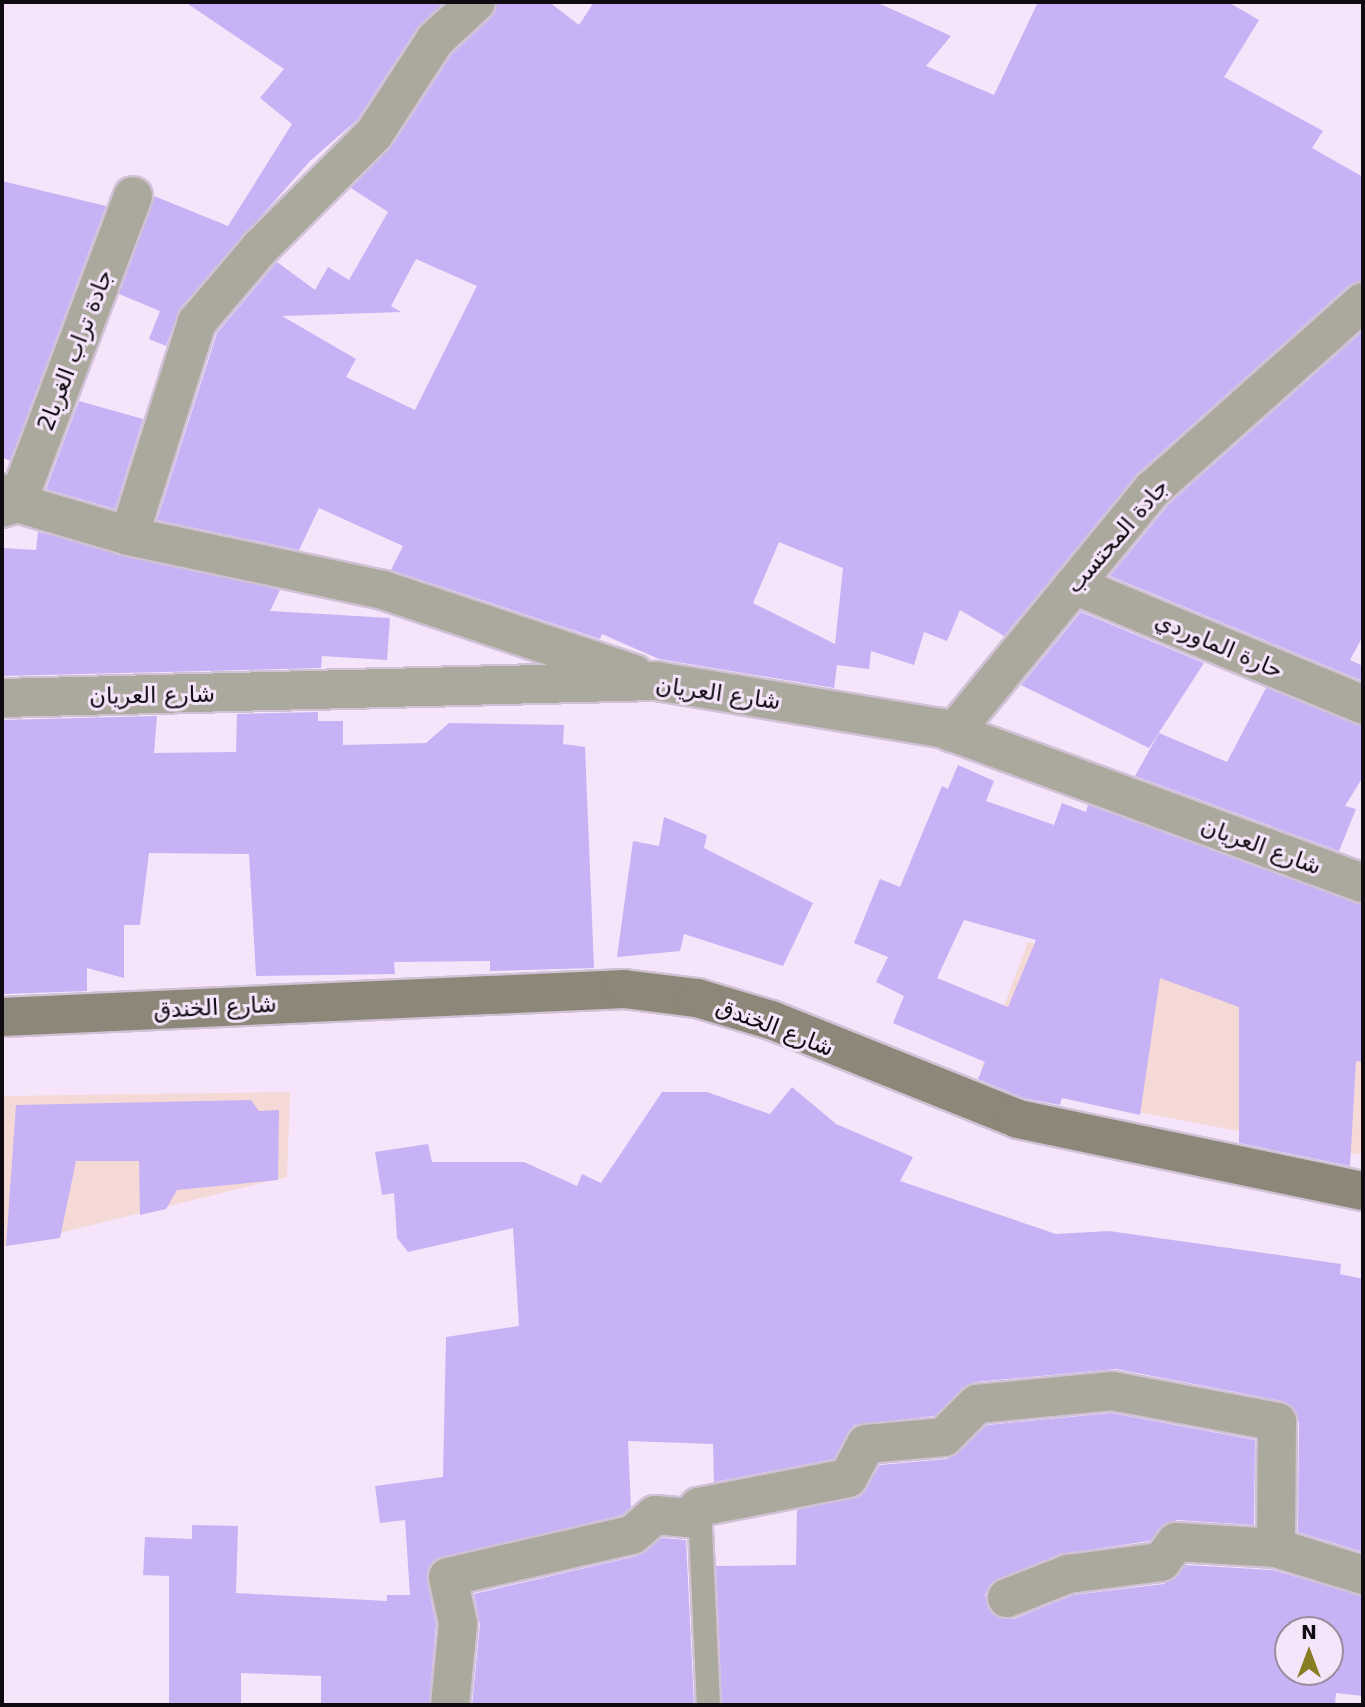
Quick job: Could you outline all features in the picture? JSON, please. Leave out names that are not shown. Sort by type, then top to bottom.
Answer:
[{"type":"main road","name":"شارع الخندق","points":[[2,1017],[624,989],[696,998],[771,1020],[1018,1119],[1183,1158],[1363,1191]]},
{"type":"street","points":[[129,536],[197,322],[260,247],[374,134],[435,40],[476,2]]},
{"type":"street","name":"جادة تراب الغربا2","points":[[7,501],[133,196]]},
{"type":"street","name":"جادة المحتسب","points":[[953,733],[1153,489],[1363,302]]},
{"type":"street","points":[[7,501],[129,536],[383,590],[657,681]]},
{"type":"street","name":"حارة الماوردي","points":[[1074,585],[1363,705]]},
{"type":"street","name":"شارع العريان","points":[[2,698],[657,681],[953,733],[1363,883]]},
{"type":"street","points":[[450,1705],[458,1623],[448,1577],[632,1535],[655,1515],[689,1518],[699,1507],[848,1478],[866,1444],[944,1437],[977,1404],[1112,1391],[1277,1422],[1276,1548]]},
{"type":"street","points":[[1007,1598],[1068,1574],[1161,1562],[1176,1542],[1276,1548],[1363,1575]]},
{"type":"lane","points":[[699,1507],[708,1705]]},
{"type":"shaded area","points":[[1361,928],[1363,1155],[1023,1090],[981,1068],[1028,942],[1346,1020]]},
{"type":"shaded area","points":[[290,1092],[287,1177],[2,1247],[2,1096]]},
{"type":"building","points":[[185,2],[444,2],[417,28],[357,120],[310,161],[180,308],[166,346],[149,339],[160,311],[119,294],[154,196],[228,226],[292,124],[260,98],[284,69]]},
{"type":"building","points":[[497,2],[549,2],[579,25],[594,2],[876,2],[951,36],[926,66],[994,95],[1038,2],[1228,2],[1259,20],[1224,77],[1323,131],[1312,148],[1363,177],[1363,281],[1348,286],[1138,473],[1004,636],[960,610],[947,641],[924,632],[914,665],[871,651],[869,669],[837,665],[834,688],[659,659],[602,634],[600,639],[391,570],[403,546],[319,508],[299,550],[157,520],[217,333],[277,262],[315,290],[328,267],[349,280],[388,212],[351,188],[392,146],[452,54],[491,18]],"holes":[[[416,259],[477,286],[415,410],[346,377],[356,359],[282,316],[401,312],[391,306]],[[779,542],[843,568],[835,644],[753,603]]]},
{"type":"building","points":[[2,181],[106,206],[10,461],[2,457]]},
{"type":"building","points":[[1363,331],[1363,636],[1350,660],[1363,666],[1363,681],[1110,576],[1169,504]]},
{"type":"building","points":[[79,401],[143,419],[115,509],[46,489]]},
{"type":"building","points":[[38,532],[280,590],[270,611],[390,618],[387,660],[322,656],[321,668],[2,676],[2,548],[36,550]]},
{"type":"building","points":[[1081,612],[1204,663],[1149,748],[1021,685]]},
{"type":"building","points":[[1266,688],[1363,726],[1363,777],[1345,806],[1356,809],[1339,851],[1135,776],[1159,733],[1227,762]]},
{"type":"building","points":[[318,712],[318,721],[343,721],[343,745],[426,743],[449,723],[564,725],[563,744],[585,747],[594,968],[490,971],[490,961],[394,962],[395,974],[256,976],[249,854],[149,853],[140,925],[124,925],[124,978],[87,968],[87,991],[4,994],[2,720],[157,716],[154,753],[236,752],[237,714]]},
{"type":"building","points":[[958,765],[994,781],[986,801],[1054,825],[1062,803],[1086,812],[1088,805],[1363,904],[1363,1062],[1356,1061],[1350,1166],[1239,1143],[1239,1007],[1160,978],[1140,1115],[1062,1098],[1060,1105],[1024,1098],[978,1079],[985,1062],[893,1023],[904,996],[876,982],[888,957],[854,943],[880,879],[900,887],[942,786],[948,789]],"holes":[[[964,920],[1036,940],[1008,1007],[937,978]]]},
{"type":"building","points":[[664,817],[707,835],[704,848],[813,903],[783,966],[684,934],[680,951],[617,957],[633,841],[659,846]]},
{"type":"building","points":[[792,1087],[836,1124],[913,1157],[900,1181],[1056,1234],[1109,1231],[1341,1264],[1340,1274],[1363,1279],[1363,1552],[1298,1532],[1299,1422],[1282,1401],[1116,1369],[975,1382],[934,1416],[854,1425],[834,1459],[714,1482],[713,1444],[628,1441],[631,1507],[622,1515],[433,1561],[427,1581],[436,1624],[429,1705],[321,1705],[321,1676],[241,1673],[241,1705],[169,1705],[169,1576],[143,1575],[145,1537],[192,1539],[192,1525],[238,1526],[236,1593],[387,1601],[387,1595],[410,1595],[405,1520],[380,1523],[375,1486],[443,1477],[446,1337],[519,1326],[513,1228],[408,1252],[397,1238],[394,1193],[382,1195],[375,1152],[428,1144],[432,1162],[524,1162],[577,1186],[582,1174],[601,1183],[662,1092],[707,1092],[770,1114]]},
{"type":"building","points":[[251,1100],[259,1111],[279,1110],[278,1180],[177,1190],[166,1209],[140,1215],[139,1161],[76,1161],[60,1238],[6,1246],[16,1105]]},
{"type":"building","points":[[1111,1413],[1255,1440],[1254,1525],[1177,1520],[1149,1541],[1060,1554],[990,1584],[985,1595],[993,1615],[1014,1619],[1073,1595],[1164,1584],[1186,1565],[1272,1570],[1363,1596],[1363,1696],[1336,1693],[1335,1705],[722,1705],[716,1566],[796,1565],[797,1510],[861,1496],[880,1465],[947,1459],[987,1425]]},
{"type":"building","points":[[662,1538],[686,1540],[694,1705],[472,1705],[480,1625],[474,1594],[637,1556]]}]
